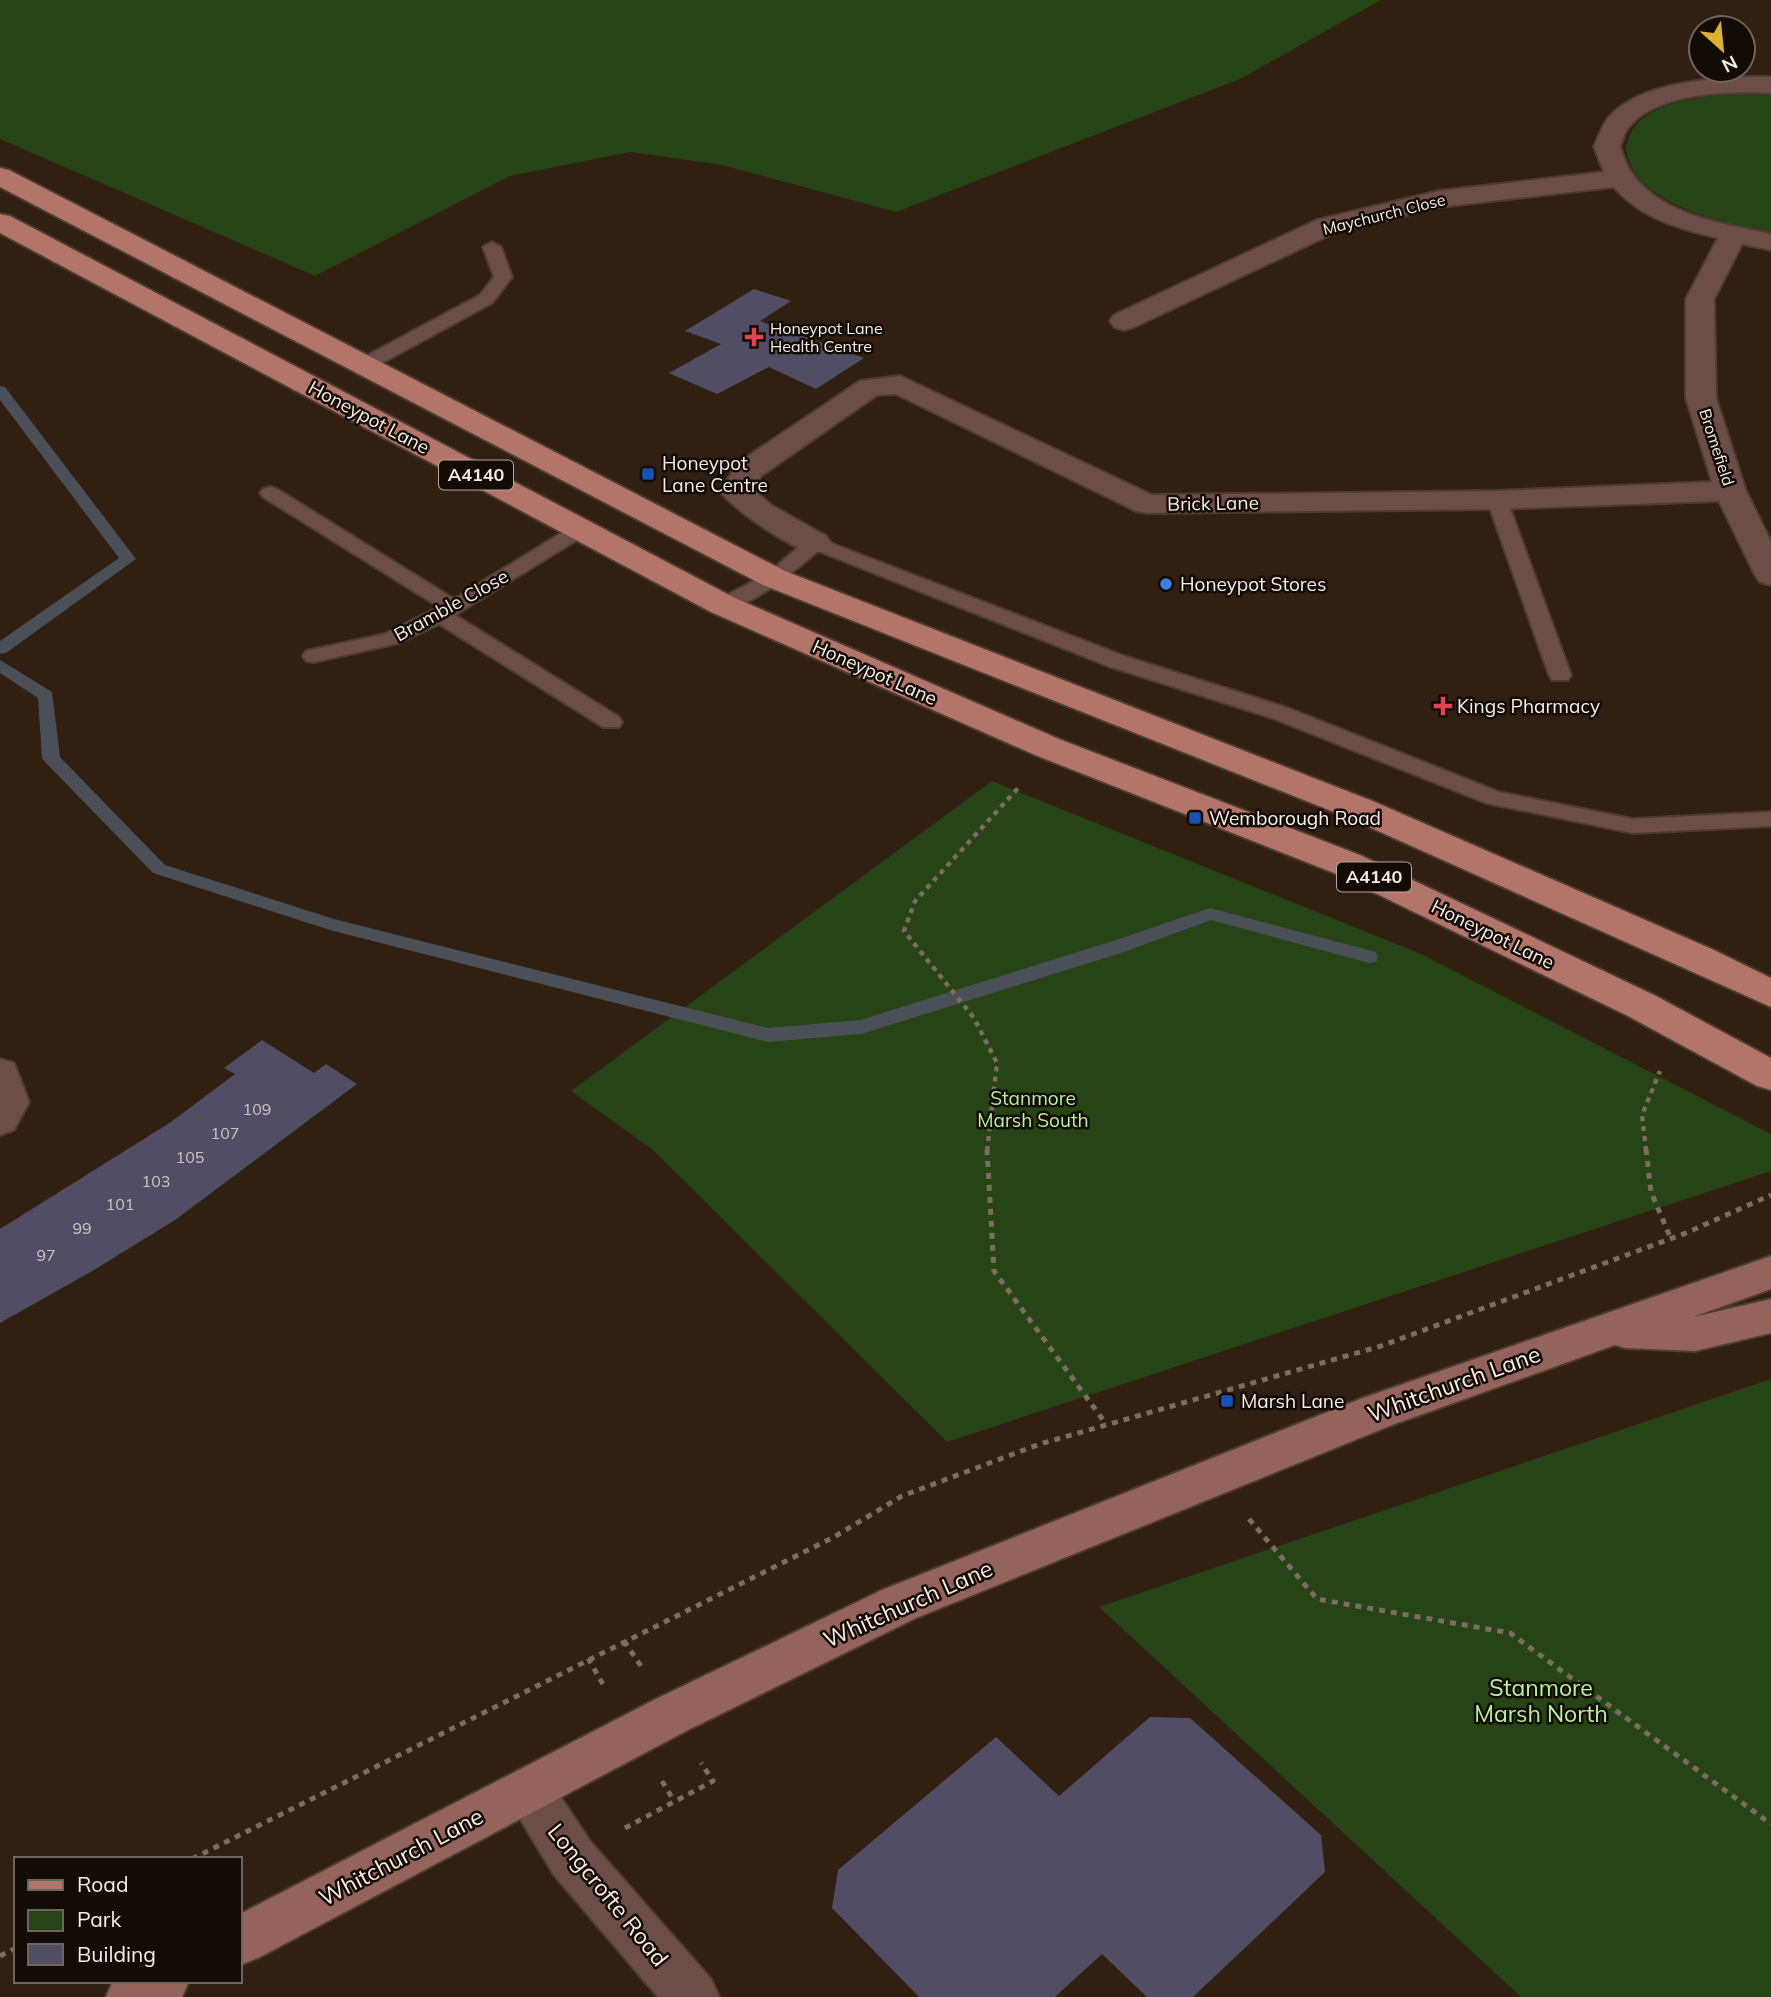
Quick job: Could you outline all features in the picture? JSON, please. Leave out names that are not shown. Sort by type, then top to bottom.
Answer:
[{"type":"main road","name":"A4140","points":[[0,176],[774,578],[1362,810],[1701,959],[1771,994]]},
{"type":"main road","name":"Honeypot Lane","points":[[0,222],[578,531],[723,605],[1047,747],[1347,864],[1643,1006],[1771,1076]]},
{"type":"main road","name":"Whitchurch Lane","points":[[242,1940],[671,1715],[899,1604],[1376,1412],[1771,1272]]},
{"type":"main road","name":"Whitchurch Lane","points":[[1605,1330],[1695,1334],[1771,1316]]},
{"type":"main road","points":[[132,1997],[159,1983]]},
{"type":"street","points":[[1771,85],[1700,87],[1641,104],[1618,122],[1607,147],[1621,177],[1642,200],[1678,218],[1771,242]]},
{"type":"street","name":"Maychurch Close","points":[[1124,321],[1327,226],[1439,199],[1621,177]]},
{"type":"street","name":"Bromefield","points":[[1734,234],[1700,299],[1701,398],[1730,491],[1771,575]]},
{"type":"street","name":"Brick Lane","points":[[815,543],[760,512],[736,491],[749,470],[870,387],[901,385],[1147,504],[1497,500],[1730,491]]},
{"type":"street","points":[[0,1073],[9,1102],[0,1120]]},
{"type":"street","name":"Longcrofte Road","points":[[528,1791],[572,1858],[692,1997]]},
{"type":"lane","points":[[364,365],[486,299],[503,277],[492,247]]},
{"type":"lane","points":[[270,493],[611,722]]},
{"type":"lane","points":[[1497,500],[1560,675]]},
{"type":"lane","name":"Bramble Close","points":[[314,656],[393,639],[447,612],[578,531]]},
{"type":"lane","points":[[723,605],[774,578],[815,543],[1116,661],[1280,713],[1494,798],[1633,826],[1771,819]]},
{"type":"path","points":[[1023,784],[989,817],[915,901],[904,931],[974,1018],[997,1063],[986,1157],[994,1271],[1106,1424]]},
{"type":"path","points":[[1665,1061],[1642,1115],[1651,1192],[1671,1239]]},
{"type":"path","points":[[196,1857],[588,1658],[834,1537],[902,1496],[1040,1444],[1381,1346],[1671,1239],[1771,1195]]},
{"type":"path","points":[[1212,1476],[1317,1599],[1510,1633],[1771,1824]]},
{"type":"path","points":[[624,1640],[646,1674]]},
{"type":"path","points":[[588,1658],[609,1694]]},
{"type":"path","points":[[622,1829],[713,1781],[701,1763]]},
{"type":"path","points":[[662,1781],[674,1801]]},
{"type":"green space","points":[[0,0],[1381,0],[1240,79],[896,212],[722,165],[630,152],[510,176],[315,276],[0,139]]},
{"type":"green space","points":[[1735,94],[1771,95],[1771,232],[1715,219],[1674,204],[1656,194],[1642,182],[1632,168],[1625,148],[1634,127],[1655,110],[1681,101]]},
{"type":"green space","name":"Stanmore Marsh South","points":[[992,781],[1421,954],[1771,1134],[1771,1171],[947,1442],[653,1150],[571,1091]]},
{"type":"green space","name":"Stanmore Marsh North","points":[[1771,1379],[1771,1997],[1521,1997],[1099,1607]]},
{"type":"building","name":"Honeypot Lane Health Centre","points":[[754,289],[791,301],[760,321],[864,358],[816,389],[769,367],[717,394],[669,373],[721,344],[685,331]]},
{"type":"building","points":[[262,1040],[314,1073],[326,1064],[357,1084],[175,1220],[0,1323],[0,1229],[171,1122],[235,1074],[224,1068]]},
{"type":"building","points":[[1150,1717],[1190,1718],[1321,1835],[1325,1872],[1193,1997],[1147,1997],[1102,1954],[1055,1997],[919,1997],[832,1908],[838,1870],[996,1737],[1059,1796]]},
{"type":"waterway","points":[[0,390],[128,559],[0,649]]},
{"type":"waterway","points":[[0,665],[46,696],[51,758],[159,869],[330,924],[768,1035],[861,1027],[1117,947],[1210,914],[1369,957]]},
{"type":"place","name":"Honeypot Lane Health Centre","points":[[754,337]]},
{"type":"place","name":"Honeypot Lane Centre","points":[[648,474]]},
{"type":"place","name":"Honeypot Stores","points":[[1166,584]]},
{"type":"place","name":"Kings Pharmacy","points":[[1443,706]]},
{"type":"place","name":"Wemborough Road","points":[[1195,818]]},
{"type":"place","name":"Marsh Lane","points":[[1227,1401]]}]
